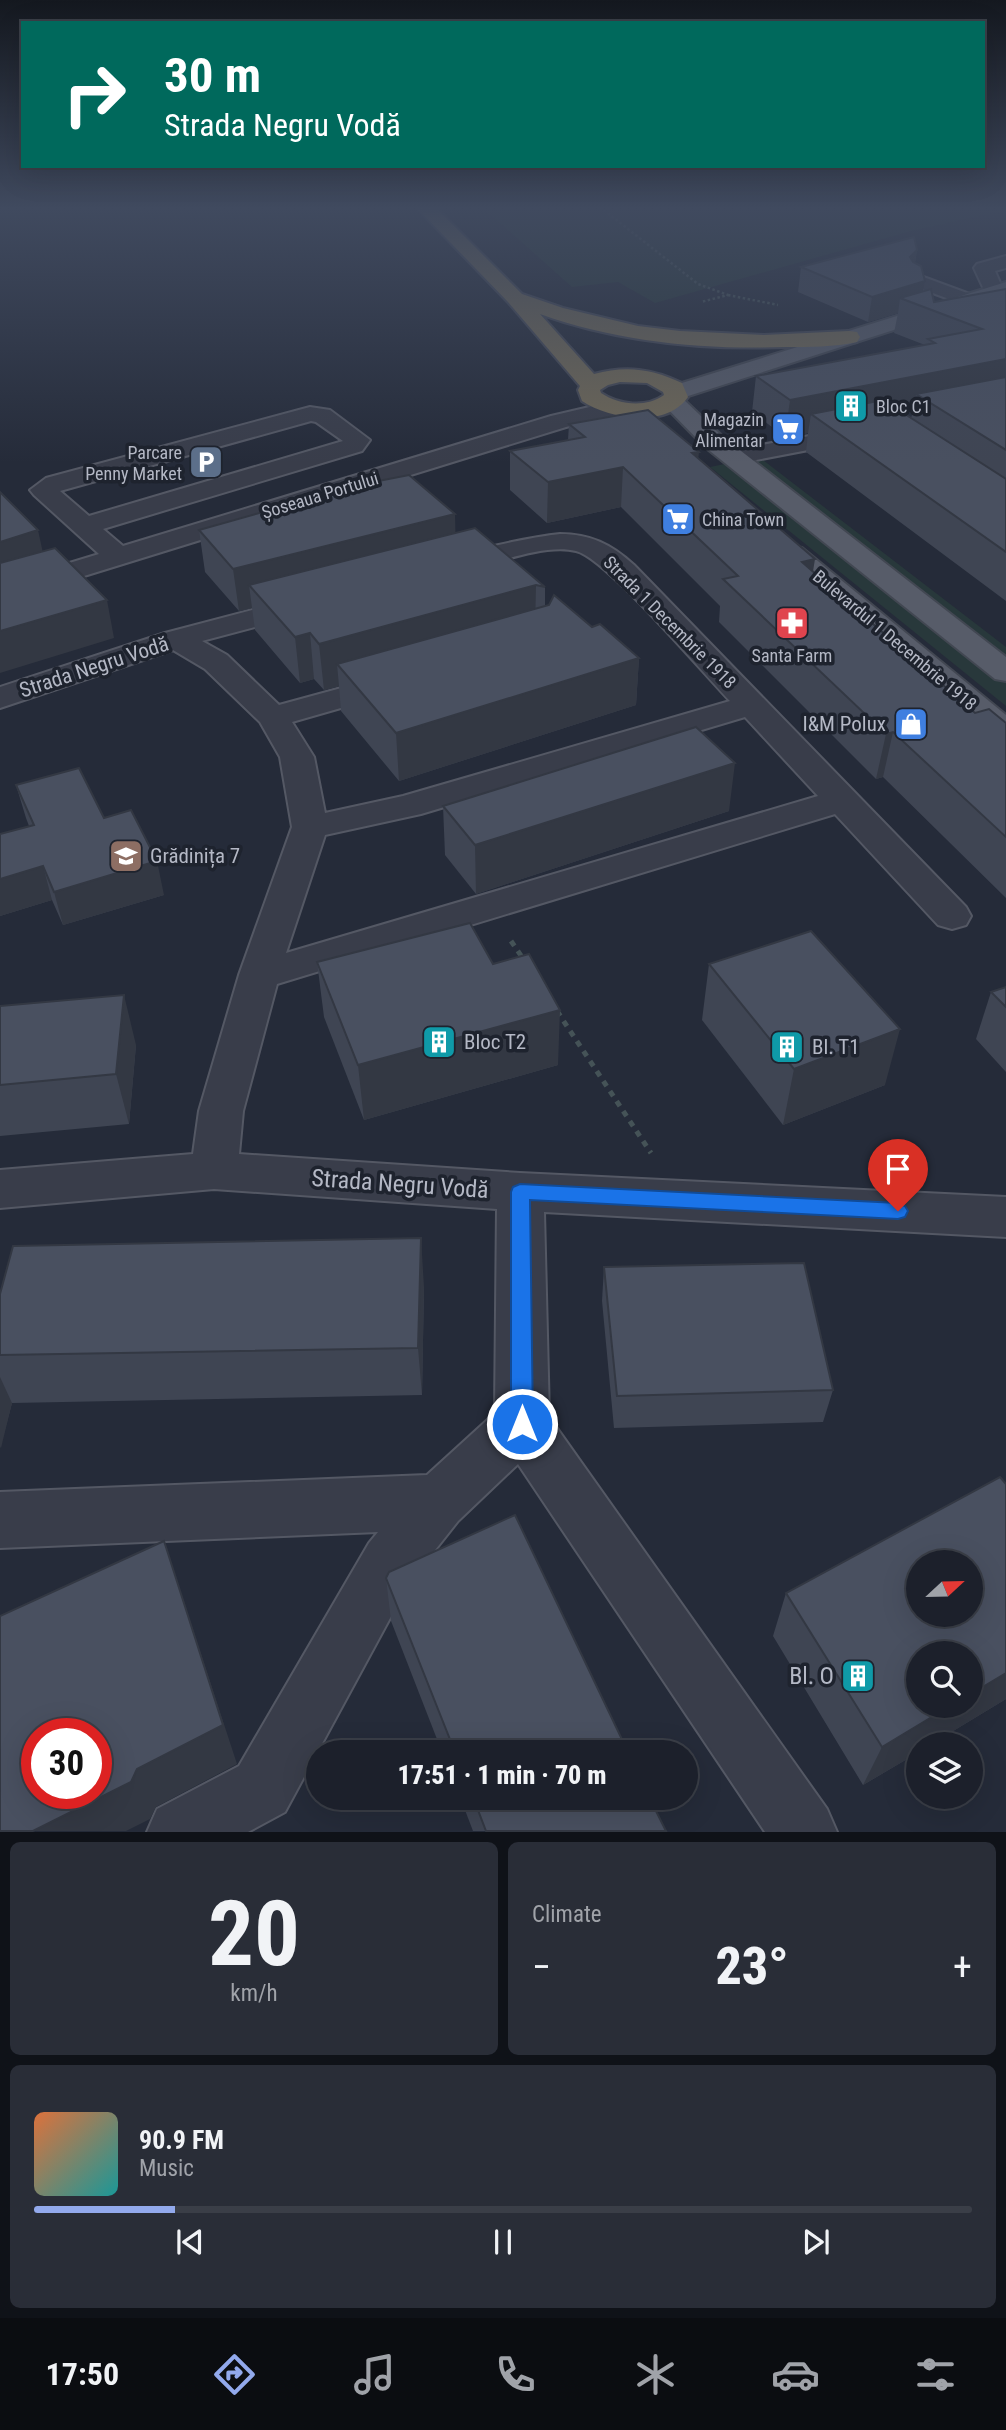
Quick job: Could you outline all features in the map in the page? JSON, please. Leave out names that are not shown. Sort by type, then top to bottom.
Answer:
[{"type":"highway","points":[[510,292],[604,405],[621,409],[653,408],[674,397],[669,383],[646,376],[606,354]]},
{"type":"highway","points":[[515,298],[548,312],[609,328],[691,341],[786,342],[849,337]]},
{"type":"highway","points":[[515,298],[583,340]]},
{"type":"highway","points":[[591,390],[611,376],[646,376]]},
{"type":"main road","points":[[674,397],[780,359],[992,292]]},
{"type":"main road","points":[[646,376],[780,359]]},
{"type":"main road","name":"Bulevardul 1 Decembrie 1918","points":[[674,397],[735,457],[1006,672]]},
{"type":"main road","points":[[621,409],[653,437]]},
{"type":"main road","name":"Bulevardul 1 Decembrie 1918","points":[[770,536],[1006,732]]},
{"type":"street","points":[[948,292],[968,300]]},
{"type":"street","points":[[559,421],[591,390]]},
{"type":"street","name":"Șoseaua Portului","points":[[0,593],[559,421],[621,409]]},
{"type":"street","points":[[84,526],[353,446],[358,440],[322,415],[310,414],[55,484],[43,490],[119,557]]},
{"type":"street","points":[[735,457],[883,429]]},
{"type":"street","name":"Strada 1 Decembrie 1918","points":[[426,574],[528,547],[565,542],[587,544],[605,556],[654,602],[952,916]]},
{"type":"street","points":[[176,639],[334,598]]},
{"type":"street","name":"Strada Negru Vodă","points":[[0,698],[176,639],[216,662],[273,717],[297,757],[310,827],[259,975],[221,1111],[214,1171]]},
{"type":"street","points":[[273,717],[418,676]]},
{"type":"street","name":"Strada 1 Decembrie 1918","points":[[310,827],[409,806],[752,705]]},
{"type":"street","points":[[259,975],[842,800]]},
{"type":"street","name":"Strada Negru Vodă","points":[[0,1189],[214,1171],[520,1192],[1006,1217]]},
{"type":"street","points":[[520,1192],[522,1424],[804,1832]]},
{"type":"street","points":[[180,1832],[262,1789],[389,1563],[438,1502],[522,1424]]},
{"type":"street","points":[[0,1520],[438,1502]]},
{"type":"path","points":[[701,302],[728,295],[721,292]]},
{"type":"path","points":[[489,908],[526,964]]},
{"type":"path","points":[[556,1009],[682,1200]]},
{"type":"shaded area","points":[[636,292],[692,292],[655,303]]},
{"type":"shaded area","points":[[759,457],[1006,647],[1006,706],[710,467]]},
{"type":"building","points":[[861,292],[887,292],[872,297]]},
{"type":"building","points":[[919,292],[932,292],[934,302],[987,292],[1006,292],[1006,359],[790,400],[756,376],[935,343],[928,339],[982,329],[900,298]]},
{"type":"building","points":[[1006,377],[1006,450],[916,394]]},
{"type":"building","points":[[883,400],[1006,479],[1006,552],[811,414]]},
{"type":"building","points":[[648,410],[699,452],[692,453],[815,559],[802,562],[975,713],[989,709],[1006,723],[1006,837],[893,732],[886,734],[723,579],[738,576],[623,467],[548,482],[510,451],[585,437],[569,424]]},
{"type":"building","points":[[409,475],[455,514],[233,569],[199,530],[363,484]]},
{"type":"building","points":[[0,492],[38,530],[0,542]]},
{"type":"building","points":[[475,528],[545,587],[536,585],[319,644],[310,633],[295,637],[249,585]]},
{"type":"building","points":[[55,548],[107,600],[0,631],[0,563]]},
{"type":"building","points":[[554,595],[592,627],[600,624],[639,658],[396,733],[337,664],[549,605]]},
{"type":"building","points":[[696,727],[735,763],[475,845],[443,806]]},
{"type":"building","points":[[79,768],[104,818],[131,810],[157,861],[54,892],[43,866],[0,879],[0,834],[34,825],[16,785]]},
{"type":"building","points":[[470,923],[493,964],[529,954],[560,1010],[358,1065],[317,962]]},
{"type":"building","points":[[811,931],[900,1029],[794,1069],[709,964]]},
{"type":"building","points":[[1006,987],[1006,1007],[991,992]]},
{"type":"building","points":[[124,995],[116,1074],[0,1085],[0,1006]]},
{"type":"building","points":[[421,1238],[418,1348],[0,1355],[0,1294],[13,1246]]},
{"type":"building","points":[[804,1263],[833,1390],[617,1396],[604,1267]]},
{"type":"building","points":[[1000,1477],[1006,1484],[1006,1673],[983,1687],[983,1641],[906,1641],[906,1718],[930,1718],[882,1747],[786,1593]]},
{"type":"building","points":[[515,1515],[622,1740],[450,1740],[386,1578],[389,1572]]},
{"type":"building","points":[[164,1541],[223,1725],[137,1769],[131,1782],[112,1792],[112,1718],[21,1718],[21,1809],[77,1809],[33,1831],[0,1831],[0,1616]]},
{"type":"building","points":[[478,1810],[656,1810],[666,1831],[486,1831]]},
{"type":"place","name":"Bloc C1","points":[[851,406]]},
{"type":"place","name":"Magazin Alimentar","points":[[788,429]]},
{"type":"place","name":"Parcare Penny Market","points":[[206,462]]},
{"type":"place","name":"China Town","points":[[678,519]]},
{"type":"place","name":"Santa Farm","points":[[792,623]]},
{"type":"place","name":"I&M Polux","points":[[911,724]]},
{"type":"place","name":"Grădinița 7","points":[[126,856]]},
{"type":"place","name":"Bloc T2","points":[[439,1042]]},
{"type":"place","name":"Bl. T1","points":[[787,1047]]},
{"type":"place","name":"Bl. O","points":[[858,1676]]},
{"type":"route","points":[[522,1424],[520,1192],[898,1211]]}]
